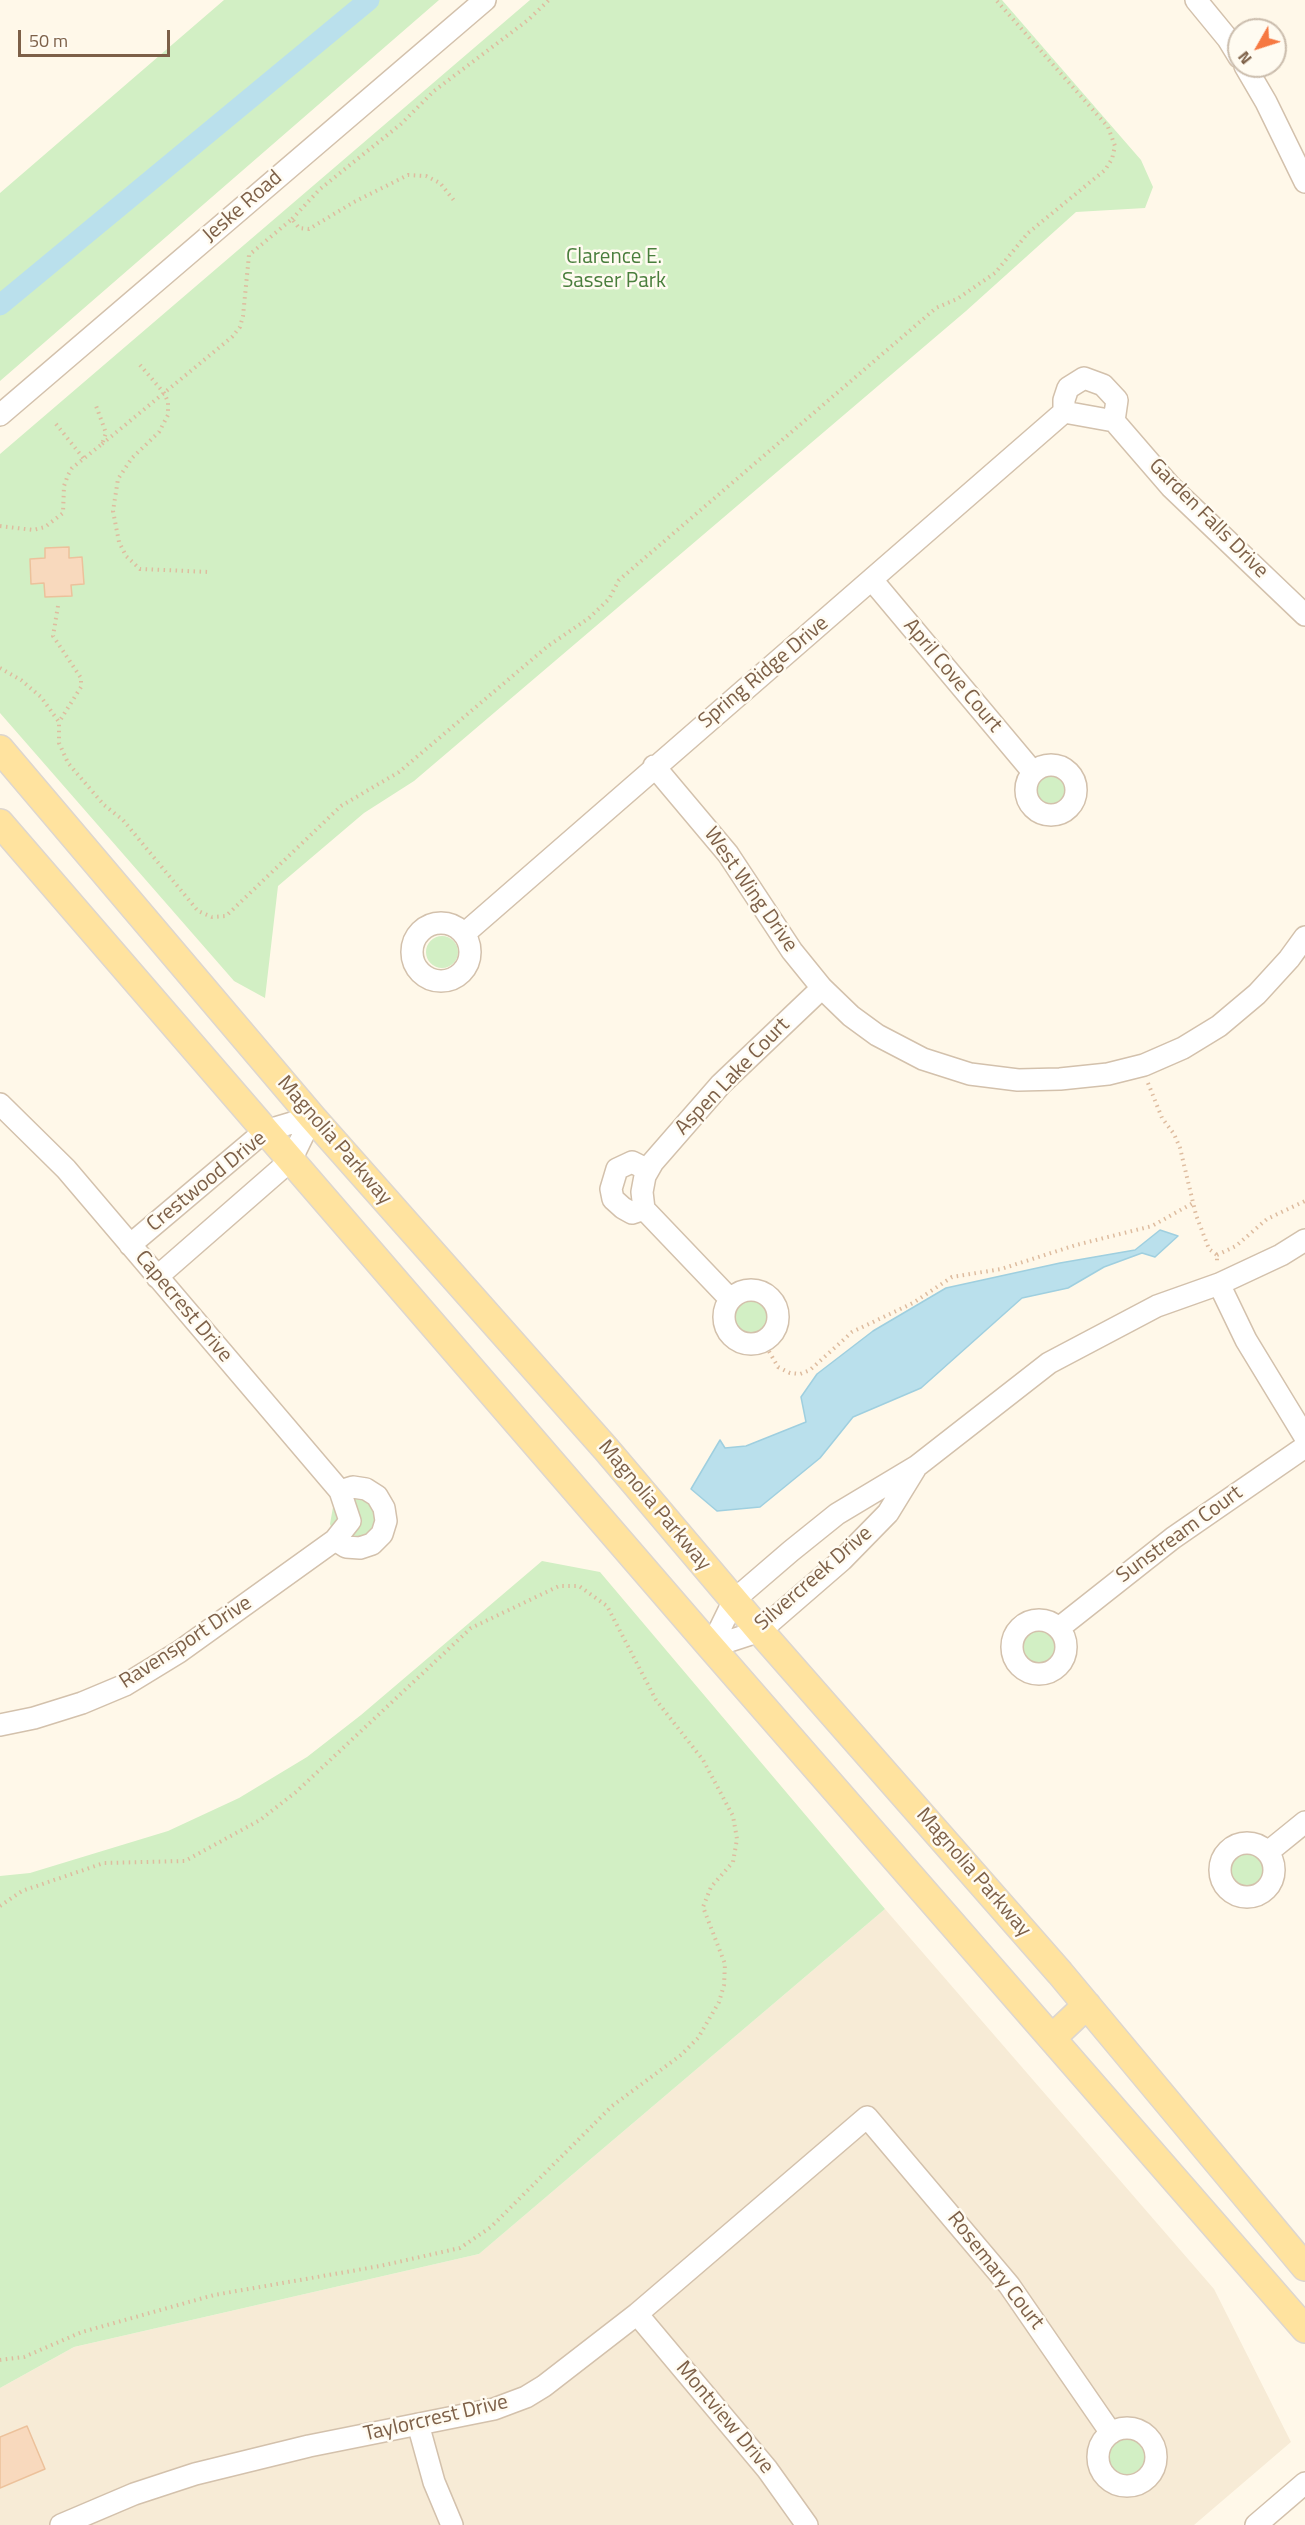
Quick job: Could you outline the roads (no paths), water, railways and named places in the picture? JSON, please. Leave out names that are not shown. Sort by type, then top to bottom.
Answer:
[{"type":"main road","name":"Magnolia Parkway","points":[[0,749],[312,1117],[606,1449],[760,1631],[1087,2005],[1305,2267]]},
{"type":"main road","points":[[0,823],[711,1647],[1305,2329]]},
{"type":"main road","points":[[1052,2038],[1087,2005]]},
{"type":"street","name":"Jeske Road","points":[[0,415],[485,0]]},
{"type":"street","points":[[1196,0],[1227,38]]},
{"type":"street","points":[[1252,78],[1305,182]]},
{"type":"street","points":[[1084,378],[1103,385],[1116,400],[1114,421],[1064,412],[1064,400],[1068,388],[1084,378]]},
{"type":"street","name":"Spring Ridge Drive","points":[[464,934],[654,766],[1064,412]]},
{"type":"street","name":"Garden Falls Drive","points":[[1114,421],[1171,487],[1305,615]]},
{"type":"street","name":"April Cove Court","points":[[872,580],[1033,772]]},
{"type":"street","name":"West Wing Drive","points":[[654,766],[728,854],[792,951],[822,988],[851,1016],[877,1035],[923,1059],[970,1074],[1018,1080],[1060,1080],[1108,1074],[1144,1065],[1183,1048],[1219,1026],[1257,994],[1289,959],[1305,937]]},
{"type":"street","name":"Aspen Lake Court","points":[[648,1170],[721,1084],[822,988]]},
{"type":"street","name":"Capecrest Drive","points":[[0,1104],[66,1169],[340,1491],[350,1521]]},
{"type":"street","name":"Crestwood Drive","points":[[130,1245],[265,1131],[312,1117]]},
{"type":"street","name":"Crestwood Drive","points":[[157,1277],[291,1160],[312,1117]]},
{"type":"street","points":[[644,1209],[632,1213],[613,1199],[611,1189],[617,1169],[632,1162],[648,1170],[642,1192],[644,1209],[730,1299]]},
{"type":"street","name":"Silvercreek Drive","points":[[711,1647],[735,1600],[837,1514],[917,1466],[1049,1363],[1157,1306],[1219,1284],[1281,1255],[1305,1240]]},
{"type":"street","points":[[1219,1284],[1246,1340],[1305,1437]]},
{"type":"street","points":[[744,1290],[753,1290],[768,1296],[774,1303],[778,1320],[775,1328],[764,1341],[748,1343],[733,1337],[724,1323],[726,1306],[730,1299],[744,1290]]},
{"type":"street","name":"Sunstream Court","points":[[1059,1628],[1111,1585],[1182,1532],[1305,1447]]},
{"type":"street","name":"Silvercreek Drive","points":[[711,1647],[760,1631],[842,1560],[888,1513],[917,1466]]},
{"type":"street","points":[[335,1540],[346,1547],[360,1548],[372,1544],[382,1534],[386,1521],[384,1508],[377,1496],[366,1489],[352,1487],[340,1491]]},
{"type":"street","name":"Ravensport Drive","points":[[0,1725],[82,1703],[125,1685],[179,1652],[335,1540],[350,1521]]},
{"type":"street","points":[[1268,1852],[1305,1822]]},
{"type":"street","name":"Taylorcrest Drive","points":[[61,2525],[134,2494],[195,2474],[309,2446],[494,2409],[526,2397],[544,2386],[637,2314],[867,2117]]},
{"type":"street","name":"Rosemary Court","points":[[867,2117],[1010,2285],[1111,2433]]},
{"type":"street","name":"Montview Drive","points":[[637,2314],[767,2469],[807,2525]]},
{"type":"street","points":[[418,2424],[434,2482],[452,2525]]},
{"type":"street","points":[[1256,2525],[1305,2483]]},
{"type":"water","points":[[1160,1230],[1178,1236],[1155,1257],[1142,1253],[1104,1267],[1068,1288],[1022,1298],[921,1388],[853,1417],[820,1458],[760,1507],[717,1511],[691,1489],[720,1440],[725,1448],[746,1446],[806,1422],[801,1397],[817,1374],[873,1331],[946,1288],[1060,1263],[1135,1250]]},
{"type":"waterway","points":[[0,305],[369,0]]},
{"type":"park label","name":"Clarence E. Sasser Park","points":[[614,270]]}]
